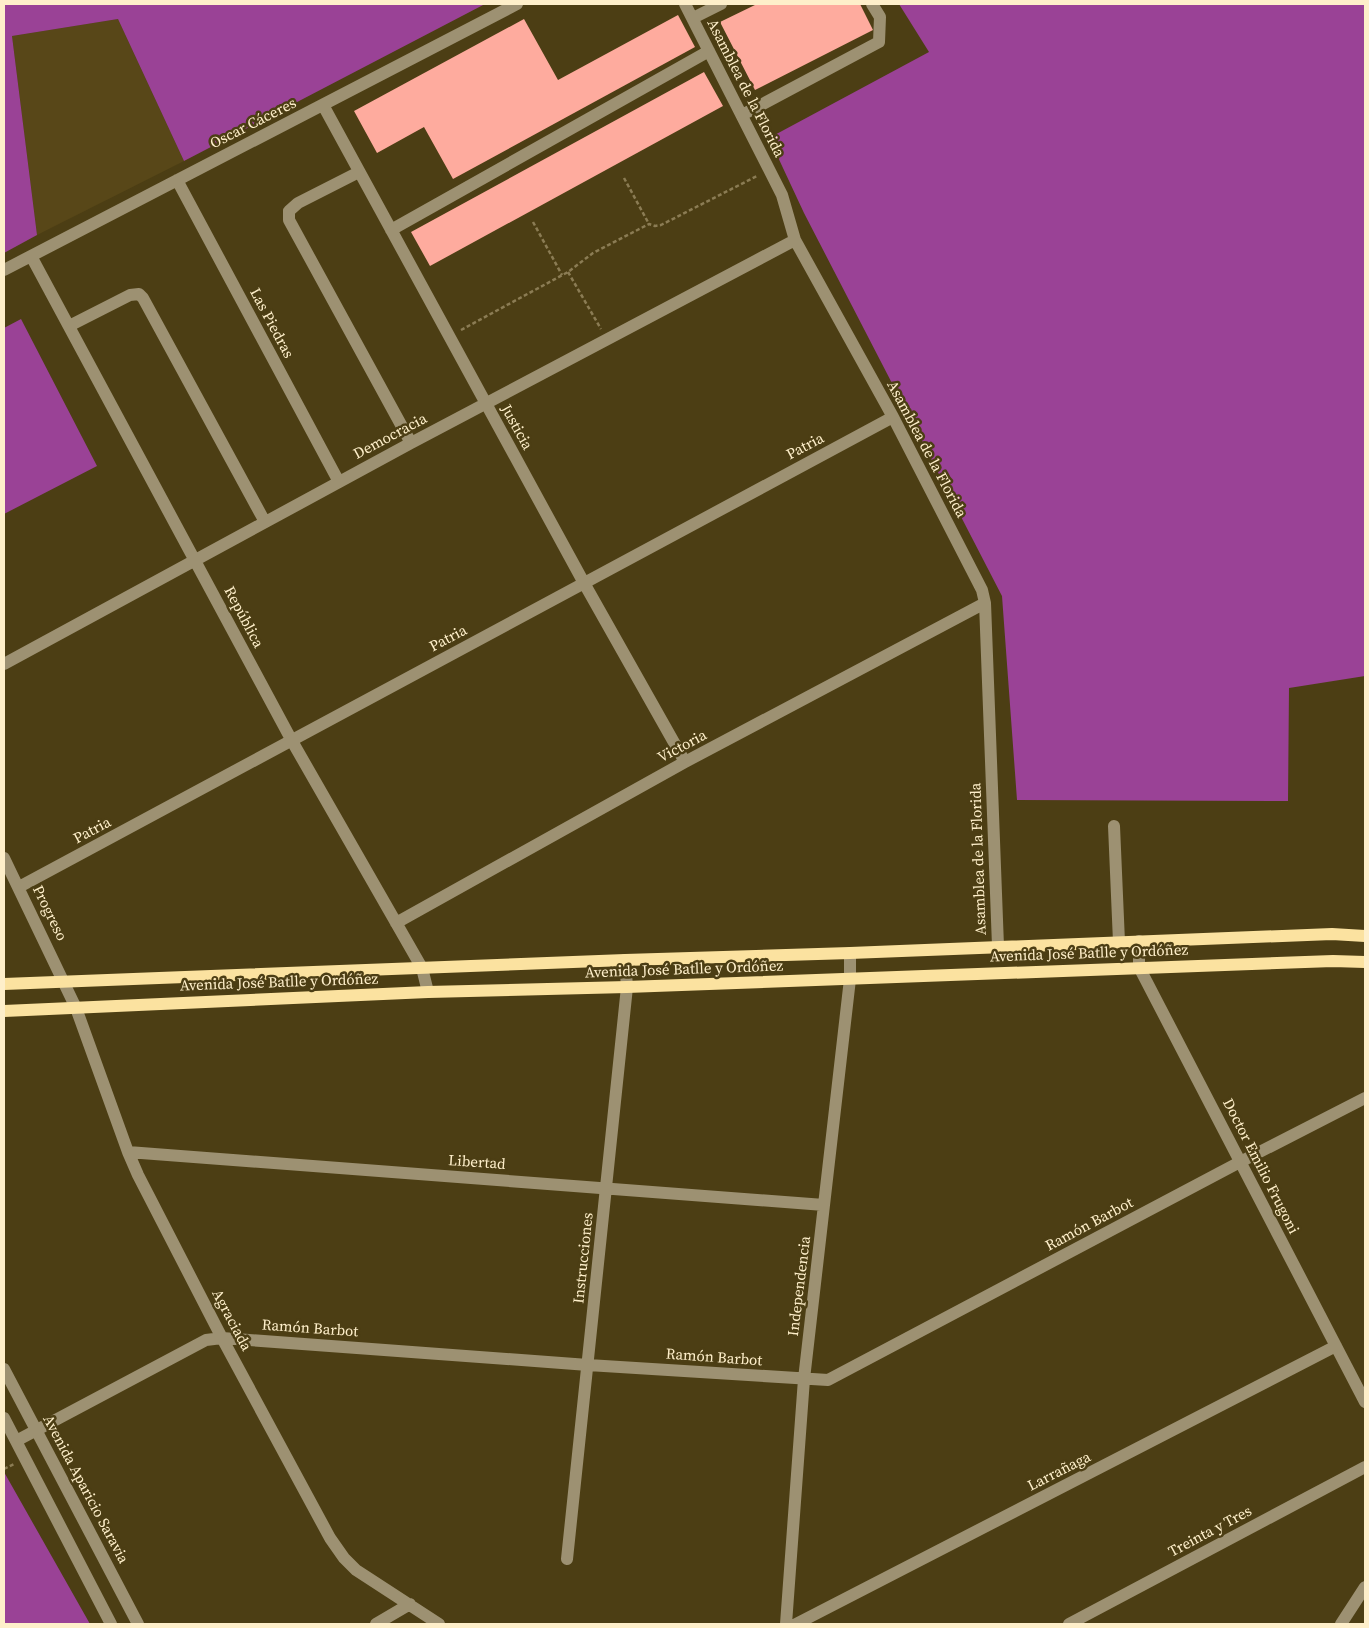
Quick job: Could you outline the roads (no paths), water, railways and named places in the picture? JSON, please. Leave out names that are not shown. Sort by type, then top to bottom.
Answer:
[{"type":"main road","name":"Avenida José Batlle y Ordóñez","points":[[4,984],[1332,934],[1365,936]]},
{"type":"main road","name":"Avenida José Batlle y Ordóñez","points":[[4,1010],[428,992],[627,988],[1140,967],[1333,961],[1365,962]]},
{"type":"street","name":"Oscar Cáceres","points":[[4,270],[517,4]]},
{"type":"street","name":"Asamblea de la Florida","points":[[685,4],[782,195],[794,240],[893,417],[982,590],[985,603],[998,946]]},
{"type":"street","points":[[693,18],[721,4]]},
{"type":"street","points":[[742,115],[880,42],[880,17],[872,4]]},
{"type":"street","points":[[391,230],[709,51]]},
{"type":"street","name":"Justicia","points":[[323,105],[584,583],[685,762]]},
{"type":"street","points":[[359,172],[298,204],[289,211],[288,215],[411,443]]},
{"type":"street","name":"Las Piedras","points":[[177,180],[339,482]]},
{"type":"street","name":"Democracia","points":[[4,664],[485,403],[794,240]]},
{"type":"street","name":"República","points":[[31,256],[292,741],[422,968],[428,992]]},
{"type":"street","points":[[69,326],[130,295],[139,294],[265,522]]},
{"type":"street","name":"Patria","points":[[19,887],[893,417]]},
{"type":"street","name":"Victoria","points":[[396,923],[685,762],[985,603]]},
{"type":"street","points":[[1114,826],[1119,942]]},
{"type":"street","name":"Progreso","points":[[4,858],[65,982]]},
{"type":"street","name":"Doctor Emilio Frugoni","points":[[1139,941],[1140,967],[1365,1402]]},
{"type":"street","name":"Independencia","points":[[786,1624],[804,1379],[850,979],[850,953]]},
{"type":"street","name":"Instrucciones","points":[[568,1559],[627,988],[625,960]]},
{"type":"street","name":"Agraciada","points":[[65,982],[138,1175],[222,1338],[330,1538],[344,1558],[356,1570],[439,1624]]},
{"type":"street","name":"Ramón Barbot","points":[[16,1441],[206,1340],[222,1338],[588,1365],[828,1380],[1365,1098]]},
{"type":"street","name":"Libertad","points":[[128,1152],[824,1205]]},
{"type":"street","name":"Larrañaga","points":[[796,1624],[1336,1346]]},
{"type":"street","name":"Avenida Aparicio Saravia","points":[[4,1369],[138,1624]]},
{"type":"street","points":[[4,1418],[111,1624]]},
{"type":"street","name":"Treinta y Tres","points":[[1069,1624],[1365,1467]]},
{"type":"street","points":[[1341,1624],[1365,1587]]},
{"type":"street","points":[[376,1624],[410,1604]]}]
